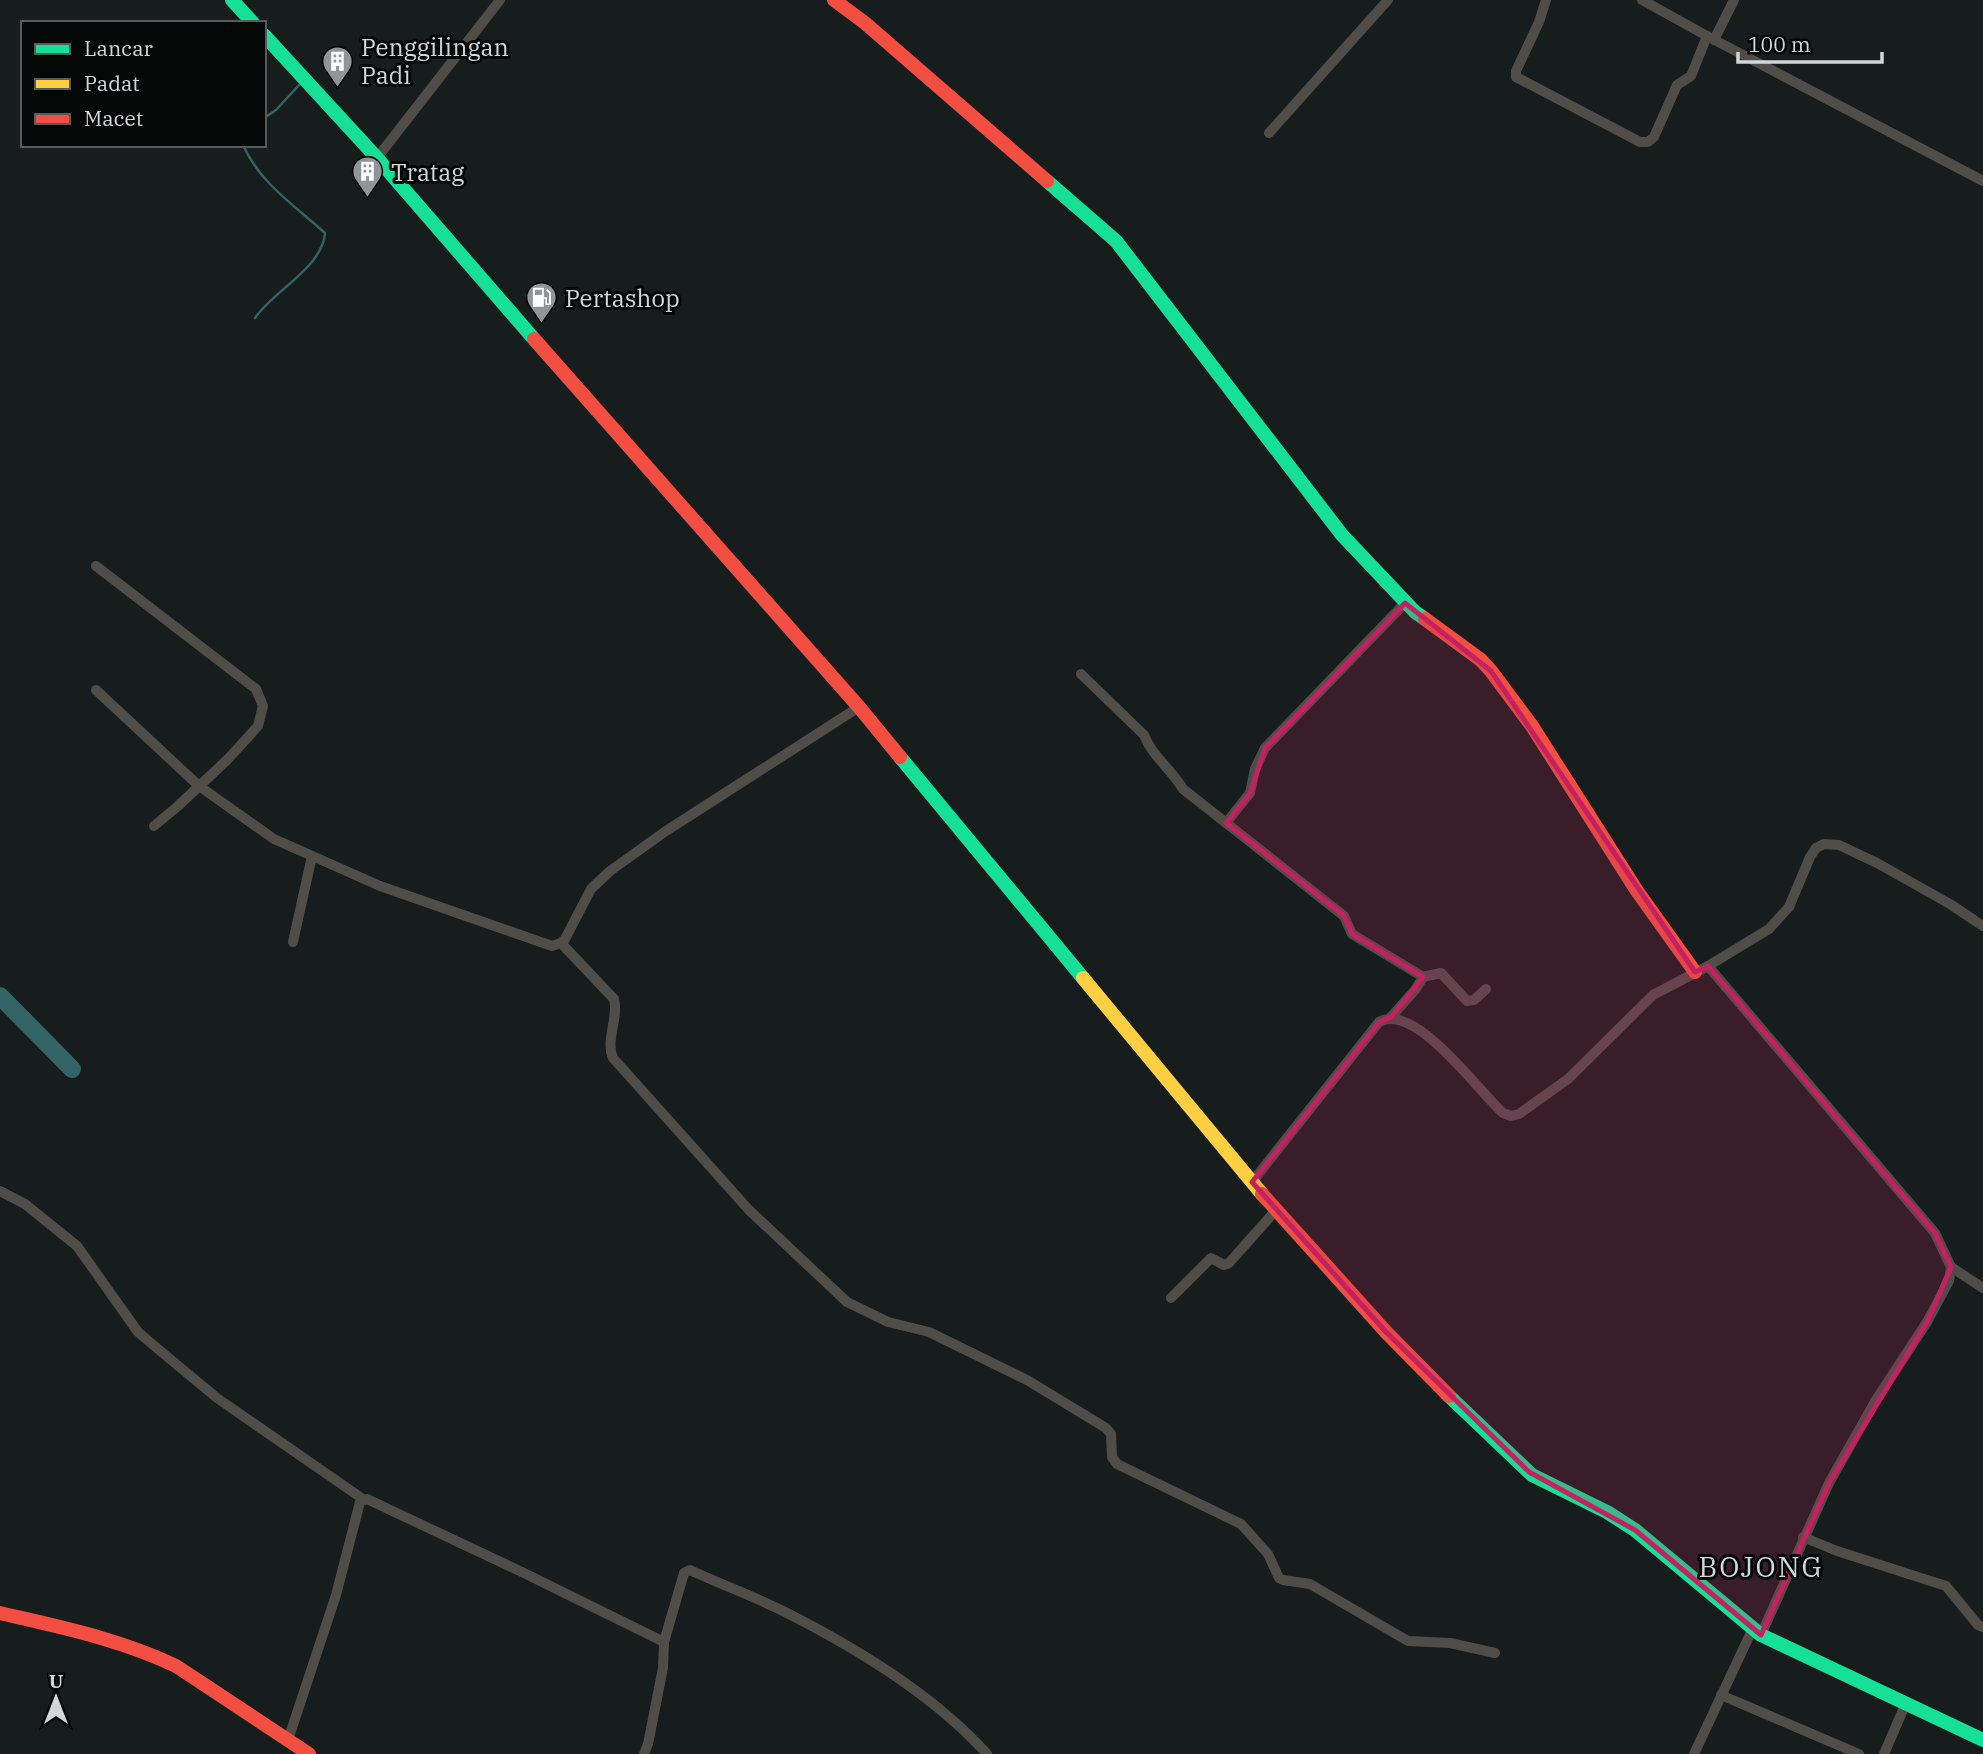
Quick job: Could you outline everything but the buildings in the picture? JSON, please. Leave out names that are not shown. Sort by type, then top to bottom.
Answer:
[{"type":"street","points":[[232,0],[251,21]]},
{"type":"street","points":[[377,158],[500,0]]},
{"type":"street","points":[[834,0],[865,23],[1116,241],[1342,535],[1418,615],[1475,655],[1491,671],[1532,726],[1637,891],[1701,969],[1935,1233],[1951,1266],[1983,1288]]},
{"type":"street","points":[[1269,133],[1388,0]]},
{"type":"street","points":[[1642,0],[1983,181]]},
{"type":"street","points":[[1542,1],[1539,22],[1516,71],[1516,77],[1640,142],[1650,141],[1654,137],[1676,85],[1690,77],[1734,0]]},
{"type":"street","points":[[266,37],[377,158],[631,451],[859,706],[1252,1182],[1386,1332],[1454,1401],[1528,1472],[1607,1512],[1636,1530],[1757,1631],[1983,1740]]},
{"type":"street","points":[[96,566],[257,689],[263,706],[258,726],[154,826]]},
{"type":"street","points":[[1226,823],[1250,793],[1255,769],[1265,748],[1405,603]]},
{"type":"street","points":[[1081,674],[1144,735],[1148,746],[1178,779],[1183,789],[1344,916],[1352,934],[1422,977],[1441,973],[1447,976],[1467,1001],[1474,1000],[1486,989]]},
{"type":"street","points":[[96,690],[198,786],[274,839],[380,886],[552,946],[561,943],[591,889],[610,871],[666,831],[859,706]]},
{"type":"street","points":[[1252,1182],[1379,1022],[1390,1018],[1399,1019],[1424,1033],[1506,1114],[1514,1116],[1533,1105],[1567,1079],[1653,995],[1766,931],[1778,921],[1789,908],[1816,848],[1828,844],[1839,845],[1950,904],[1983,926]]},
{"type":"street","points":[[292,942],[312,856]]},
{"type":"street","points":[[561,943],[614,999],[610,1049],[613,1058],[749,1210],[847,1302],[888,1322],[929,1332],[1027,1380],[1099,1423],[1111,1434],[1112,1457],[1117,1464],[1241,1524],[1268,1555],[1279,1578],[1315,1587],[1408,1641],[1450,1643],[1495,1653]]},
{"type":"street","points":[[1390,1018],[1415,990],[1422,977]]},
{"type":"street","points":[[0,1191],[25,1204],[77,1246],[138,1332],[158,1349],[217,1398],[363,1499],[374,1501],[664,1642]]},
{"type":"street","points":[[1171,1298],[1211,1258],[1224,1265],[1229,1263],[1277,1209]]},
{"type":"street","points":[[1694,1754],[1721,1695],[1757,1631],[1829,1483],[1876,1400],[1927,1322],[1949,1281],[1951,1266]]},
{"type":"street","points":[[288,1740],[336,1595],[363,1499]]},
{"type":"street","points":[[1803,1537],[1947,1587],[1978,1625],[1983,1627]]},
{"type":"street","points":[[644,1754],[663,1668],[664,1642],[684,1573],[690,1570],[787,1613],[849,1648],[950,1716],[987,1754]]},
{"type":"street","points":[[0,1612],[127,1644],[152,1653],[176,1665],[309,1754]]},
{"type":"street","points":[[1721,1695],[1859,1754]]},
{"type":"street","points":[[1884,1754],[1906,1703]]},
{"type":"highlighted area","points":[[1405,603],[1491,671],[1695,972],[1708,966],[1935,1233],[1951,1267],[1927,1322],[1829,1483],[1761,1635],[1635,1530],[1529,1472],[1386,1332],[1252,1182],[1379,1022],[1391,1017],[1423,977],[1352,934],[1344,916],[1226,823],[1250,793],[1265,748]]},
{"type":"waterway","points":[[266,117],[276,110],[300,84]]},
{"type":"waterway","points":[[244,147],[268,182],[325,233],[316,257],[255,318]]},
{"type":"waterway","points":[[0,996],[72,1069]]},
{"type":"traffic: fast","points":[[232,0],[251,21]]},
{"type":"traffic: fast","points":[[266,37],[377,158],[534,339]]},
{"type":"traffic: fast","points":[[1047,181],[1116,241],[1342,535],[1415,612],[1425,619]]},
{"type":"traffic: fast","points":[[900,757],[1083,978]]},
{"type":"traffic: fast","points":[[1449,1396],[1532,1475],[1607,1512],[1635,1530],[1761,1635],[1983,1740]]},
{"type":"traffic: slow","points":[[1083,978],[1262,1194]]},
{"type":"traffic: jam","points":[[834,0],[865,23],[1047,181]]},
{"type":"traffic: jam","points":[[534,339],[900,757]]},
{"type":"traffic: jam","points":[[1425,619],[1481,660],[1491,671],[1532,726],[1637,891],[1695,972]]},
{"type":"traffic: jam","points":[[1262,1194],[1386,1332],[1449,1396]]},
{"type":"traffic: jam","points":[[0,1613],[112,1641],[176,1666],[309,1754]]},
{"type":"place","name":"Penggilingan Padi","points":[[338,88]]},
{"type":"place","name":"Tratag","points":[[368,199]]},
{"type":"place","name":"Pertashop","points":[[542,325]]},
{"type":"district","name":"BOJONG","points":[[1761,1566]]}]
